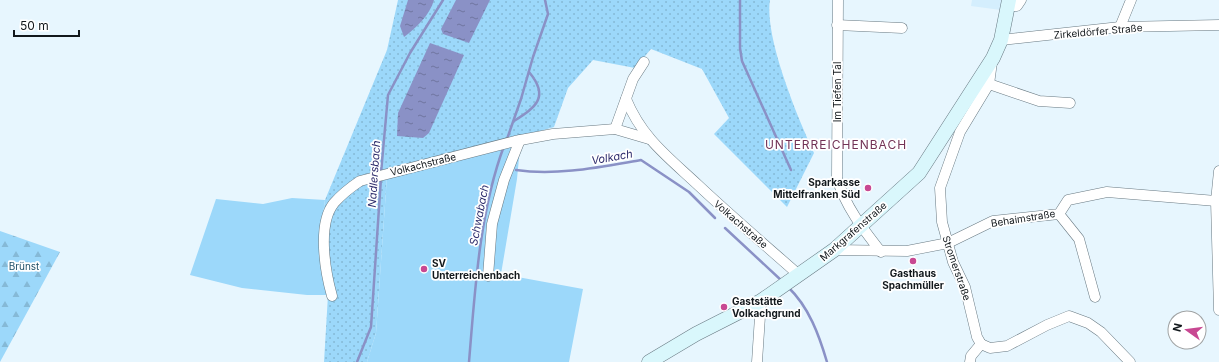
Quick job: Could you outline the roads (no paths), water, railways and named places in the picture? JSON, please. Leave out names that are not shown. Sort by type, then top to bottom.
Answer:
[{"type":"main road","name":"Markgrafenstraße","points":[[649,362],[696,334],[762,301],[774,293],[834,250],[919,173],[993,58],[1001,40],[1008,3]]},
{"type":"street","name":"Im Tiefen Tal","points":[[838,0],[837,178],[842,195],[860,225],[881,252]]},
{"type":"street","points":[[1008,3],[1017,6],[1021,0]]},
{"type":"street","points":[[1120,27],[1131,0]]},
{"type":"street","points":[[837,25],[902,28]]},
{"type":"street","name":"Zirkeldörfer Straße","points":[[1001,40],[1120,27],[1219,25]]},
{"type":"street","name":"Stromerstraße","points":[[982,344],[978,337],[965,287],[953,262],[942,222],[940,188],[960,132],[989,84],[993,58]]},
{"type":"street","points":[[615,130],[633,78],[644,62]]},
{"type":"street","points":[[989,84],[1040,101],[1070,103]]},
{"type":"street","name":"Volkachstraße","points":[[626,99],[634,118],[649,140],[797,276]]},
{"type":"street","name":"Volkachstraße","points":[[332,296],[327,279],[324,244],[327,218],[333,204],[344,193],[360,181],[518,141],[553,134],[615,130],[649,140]]},
{"type":"street","points":[[488,276],[492,224],[504,180],[518,141]]},
{"type":"street","points":[[1219,171],[1216,201],[1219,310]]},
{"type":"street","name":"Behaimstraße","points":[[834,250],[881,252],[907,251],[948,243],[993,220],[1059,214],[1068,200],[1107,192],[1216,201]]},
{"type":"street","points":[[1059,214],[1079,239],[1095,297]]},
{"type":"street","points":[[757,362],[762,301]]},
{"type":"street","points":[[970,362],[971,356],[982,344],[990,348],[1007,346],[1047,325],[1069,316],[1088,322],[1101,332],[1130,362]]},
{"type":"water","points":[[408,0],[434,0],[426,16],[404,37],[400,26]]},
{"type":"water","points":[[456,0],[490,0],[469,43],[443,34],[441,29]]},
{"type":"water","points":[[430,43],[464,55],[429,133],[423,138],[397,136],[398,113]]},
{"type":"waterway","name":"Nadlersbach","points":[[381,173],[388,95],[410,53],[443,0]]},
{"type":"waterway","name":"Schwabach","points":[[507,139],[548,14],[545,0]]},
{"type":"waterway","points":[[740,0],[740,48],[742,61],[791,170]]},
{"type":"waterway","name":"Schwabach","points":[[514,121],[529,111],[538,101],[539,88],[529,72]]},
{"type":"waterway","name":"Schwabach","points":[[469,362],[479,252],[489,198],[504,146]]},
{"type":"waterway","name":"Volkach","points":[[516,170],[531,172],[578,170],[641,160],[689,192],[715,218]]},
{"type":"waterway","name":"Nadlersbach","points":[[357,362],[371,327],[381,178]]},
{"type":"waterway","name":"Volkach","points":[[725,228],[782,281]]},
{"type":"waterway","name":"Volkach","points":[[788,287],[802,303],[807,312],[817,332],[827,362]]},
{"type":"place","name":"Sparkasse Mittelfranken Süd","points":[[868,188]]},
{"type":"place","name":"Gasthaus Spachmüller","points":[[913,261]]},
{"type":"place","name":"SV Unterreichenbach","points":[[424,269]]},
{"type":"place","name":"Gaststätte Volkachgrund","points":[[724,307]]},
{"type":"district","name":"UNTERREICHENBACH","points":[[836,144]]},
{"type":"park label","name":"Brünst","points":[[24,266]]}]
